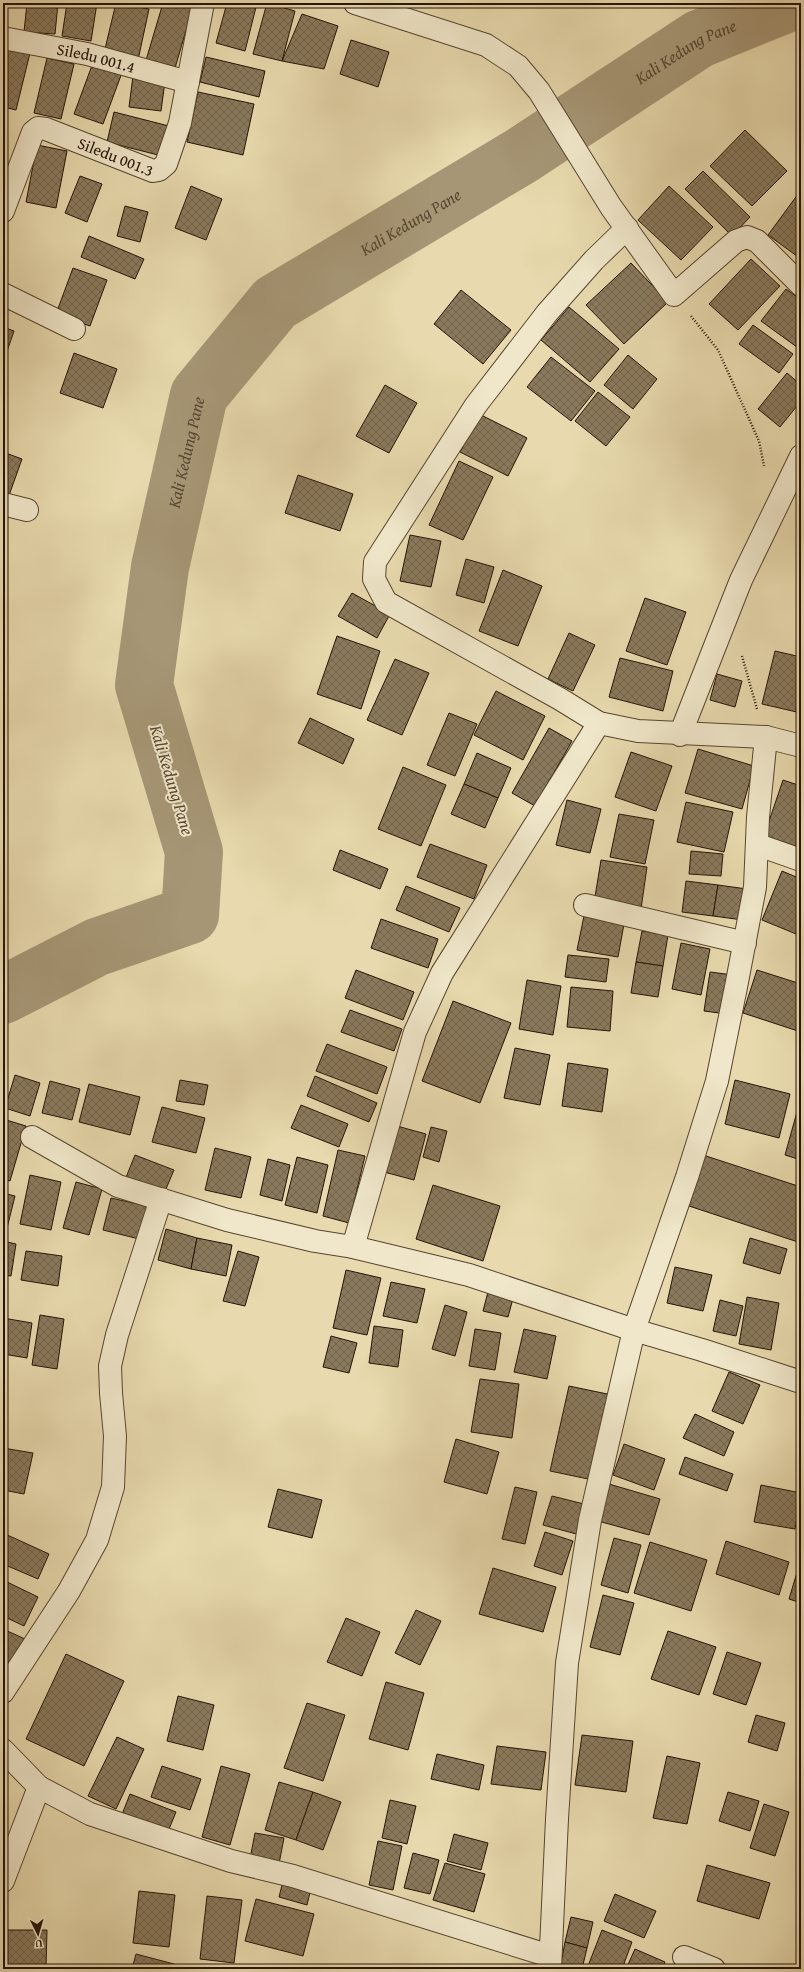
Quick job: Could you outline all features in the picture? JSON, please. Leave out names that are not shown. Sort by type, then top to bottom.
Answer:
[{"type":"street","name":"Siledu 001.3","points":[[3,211],[33,132],[38,128],[46,129],[153,171],[159,170],[166,164],[180,123],[203,3]]},
{"type":"street","points":[[354,3],[486,45],[518,66],[539,91],[611,208],[627,228],[674,295],[736,241],[747,237],[757,241],[801,285]]},
{"type":"street","name":"Siledu 001.4","points":[[3,38],[87,54],[188,82]]},
{"type":"street","points":[[627,228],[594,260],[547,314],[476,405],[375,562],[374,579],[386,602],[560,699],[599,723],[638,731],[680,735],[766,737],[801,746]]},
{"type":"street","points":[[3,294],[74,329]]},
{"type":"street","points":[[680,735],[741,580],[801,456]]},
{"type":"street","points":[[3,504],[27,510]]},
{"type":"street","points":[[353,1247],[415,1032],[442,973],[599,723]]},
{"type":"street","points":[[3,1750],[39,1787],[90,1814],[231,1861],[293,1876],[550,1963],[567,1663],[590,1520],[634,1330],[687,1177],[717,1081],[755,887],[758,817],[766,737]]},
{"type":"street","points":[[758,845],[801,860]]},
{"type":"street","points":[[585,905],[745,943]]},
{"type":"street","points":[[32,1137],[118,1186],[227,1220],[314,1241],[353,1247],[469,1275],[634,1330],[801,1382]]},
{"type":"street","points":[[3,1692],[69,1591],[97,1540],[113,1487],[115,1436],[110,1393],[110,1366],[117,1335],[161,1199]]},
{"type":"street","points":[[3,1880],[39,1787]]},
{"type":"street","points":[[684,1957],[714,1969]]},
{"type":"path","points":[[674,295],[718,350],[759,442],[764,468]]},
{"type":"path","points":[[741,654],[766,737]]},
{"type":"building","points":[[27,3],[58,3],[55,34],[24,32]]},
{"type":"building","points":[[67,3],[97,3],[91,41],[62,36]]},
{"type":"building","points":[[116,3],[149,9],[138,60],[104,53]]},
{"type":"building","points":[[163,3],[194,3],[173,75],[144,67]]},
{"type":"building","points":[[227,3],[257,3],[245,51],[216,43]]},
{"type":"building","points":[[267,3],[295,11],[282,61],[253,54]]},
{"type":"building","points":[[302,14],[338,26],[324,69],[282,61]]},
{"type":"building","points":[[351,40],[389,52],[378,87],[340,74]]},
{"type":"building","points":[[3,47],[30,53],[16,110],[3,107]]},
{"type":"building","points":[[206,57],[265,71],[259,97],[200,82]]},
{"type":"building","points":[[47,58],[74,64],[61,119],[34,113]]},
{"type":"building","points":[[94,60],[123,70],[103,124],[74,114]]},
{"type":"building","points":[[133,76],[165,81],[161,111],[129,107]]},
{"type":"building","points":[[198,92],[254,104],[243,155],[187,142]]},
{"type":"building","points":[[114,112],[169,126],[162,156],[107,142]]},
{"type":"building","points":[[745,130],[787,171],[752,206],[710,166]]},
{"type":"building","points":[[37,145],[67,151],[56,208],[26,202]]},
{"type":"building","points":[[703,171],[750,217],[732,236],[685,189]]},
{"type":"building","points":[[80,176],[102,184],[87,222],[65,213]]},
{"type":"building","points":[[191,186],[222,199],[206,240],[175,228]]},
{"type":"building","points":[[669,186],[713,227],[681,260],[638,220]]},
{"type":"building","points":[[801,190],[801,259],[768,235]]},
{"type":"building","points":[[125,206],[148,212],[140,242],[117,236]]},
{"type":"building","points":[[89,236],[144,259],[135,279],[81,257]]},
{"type":"building","points":[[751,259],[780,286],[738,330],[709,304]]},
{"type":"building","points":[[631,263],[668,302],[624,344],[586,305]]},
{"type":"building","points":[[73,268],[107,280],[90,326],[56,314]]},
{"type":"building","points":[[786,289],[801,300],[801,350],[761,321]]},
{"type":"building","points":[[461,290],[511,330],[483,364],[434,324]]},
{"type":"building","points":[[569,307],[619,349],[590,382],[541,340]]},
{"type":"building","points":[[753,325],[793,354],[779,373],[739,344]]},
{"type":"building","points":[[3,327],[14,331],[3,363]]},
{"type":"building","points":[[74,353],[117,369],[103,408],[60,393]]},
{"type":"building","points":[[628,355],[657,379],[633,409],[604,385]]},
{"type":"building","points":[[551,357],[595,391],[571,421],[527,387]]},
{"type":"building","points":[[787,373],[801,385],[801,401],[780,427],[758,409]]},
{"type":"building","points":[[385,385],[417,403],[389,453],[356,436]]},
{"type":"building","points":[[598,392],[630,417],[606,446],[575,421]]},
{"type":"building","points":[[479,414],[527,438],[508,476],[460,452]]},
{"type":"building","points":[[3,452],[22,459],[7,501],[3,500]]},
{"type":"building","points":[[459,461],[493,477],[463,540],[429,525]]},
{"type":"building","points":[[298,475],[353,494],[340,531],[285,513]]},
{"type":"building","points":[[410,535],[441,541],[431,587],[400,581]]},
{"type":"building","points":[[466,559],[494,567],[484,603],[456,595]]},
{"type":"building","points":[[503,570],[542,586],[518,646],[479,631]]},
{"type":"building","points":[[352,593],[390,614],[377,638],[338,616]]},
{"type":"building","points":[[645,598],[686,612],[667,665],[626,651]]},
{"type":"building","points":[[569,633],[595,645],[573,691],[548,679]]},
{"type":"building","points":[[337,636],[380,651],[361,709],[317,694]]},
{"type":"building","points":[[775,651],[801,657],[801,713],[762,704]]},
{"type":"building","points":[[620,658],[673,671],[663,711],[609,697]]},
{"type":"building","points":[[395,659],[429,673],[402,735],[367,720]]},
{"type":"building","points":[[717,674],[742,681],[735,707],[710,700]]},
{"type":"building","points":[[496,691],[545,716],[523,760],[474,735]]},
{"type":"building","points":[[449,713],[477,724],[455,776],[427,765]]},
{"type":"building","points":[[310,718],[354,739],[343,764],[298,743]]},
{"type":"building","points":[[549,728],[572,741],[535,806],[512,793]]},
{"type":"building","points":[[698,749],[754,766],[742,809],[685,793]]},
{"type":"building","points":[[631,752],[672,766],[656,811],[615,797]]},
{"type":"building","points":[[477,753],[511,768],[498,798],[464,784]]},
{"type":"building","points":[[403,767],[446,785],[421,846],[378,829]]},
{"type":"building","points":[[783,780],[801,786],[801,848],[764,836]]},
{"type":"building","points":[[464,784],[498,798],[485,828],[451,814]]},
{"type":"building","points":[[567,800],[601,809],[590,853],[556,845]]},
{"type":"building","points":[[686,802],[733,812],[724,852],[677,842]]},
{"type":"building","points":[[619,814],[654,820],[645,864],[610,857]]},
{"type":"building","points":[[430,844],[487,865],[474,899],[417,877]]},
{"type":"building","points":[[340,850],[388,869],[380,889],[333,870]]},
{"type":"building","points":[[691,851],[723,854],[721,876],[689,874]]},
{"type":"building","points":[[601,860],[647,867],[641,909],[594,903]]},
{"type":"building","points":[[782,871],[801,879],[801,936],[762,920]]},
{"type":"building","points":[[686,881],[718,885],[713,916],[682,912]]},
{"type":"building","points":[[718,885],[747,889],[743,920],[713,916]]},
{"type":"building","points":[[406,886],[460,908],[449,932],[396,910]]},
{"type":"building","points":[[584,916],[624,924],[618,957],[577,950]]},
{"type":"building","points":[[381,919],[438,939],[428,968],[371,948]]},
{"type":"building","points":[[642,931],[668,935],[663,966],[636,962]]},
{"type":"building","points":[[681,943],[710,949],[701,995],[672,989]]},
{"type":"building","points":[[568,955],[609,959],[606,982],[565,977]]},
{"type":"building","points":[[636,962],[663,966],[658,997],[631,993]]},
{"type":"building","points":[[356,970],[414,992],[403,1020],[345,998]]},
{"type":"building","points":[[757,970],[801,984],[801,1032],[743,1013]]},
{"type":"building","points":[[710,972],[733,975],[727,1014],[704,1011]]},
{"type":"building","points":[[527,980],[561,986],[553,1035],[519,1029]]},
{"type":"building","points":[[571,987],[613,991],[610,1031],[567,1027]]},
{"type":"building","points":[[453,1001],[511,1023],[480,1103],[422,1081]]},
{"type":"building","points":[[350,1010],[402,1029],[394,1051],[341,1032]]},
{"type":"building","points":[[327,1044],[387,1067],[377,1094],[316,1071]]},
{"type":"building","points":[[515,1048],[550,1055],[540,1105],[504,1098]]},
{"type":"building","points":[[568,1063],[608,1069],[602,1112],[562,1106]]},
{"type":"building","points":[[15,1075],[40,1083],[30,1116],[5,1108]]},
{"type":"building","points":[[315,1076],[377,1103],[369,1122],[307,1096]]},
{"type":"building","points":[[180,1080],[208,1085],[204,1105],[176,1101]]},
{"type":"building","points":[[735,1080],[790,1094],[779,1138],[725,1124]]},
{"type":"building","points":[[50,1081],[80,1089],[72,1120],[42,1113]]},
{"type":"building","points":[[89,1084],[140,1097],[130,1135],[79,1122]]},
{"type":"building","points":[[800,1101],[801,1102],[801,1160],[785,1155]]},
{"type":"building","points":[[301,1105],[348,1124],[339,1147],[291,1128]]},
{"type":"building","points":[[162,1107],[205,1118],[196,1153],[152,1142]]},
{"type":"building","points":[[3,1119],[26,1126],[10,1181],[3,1179]]},
{"type":"building","points":[[397,1126],[426,1134],[414,1180],[384,1172]]},
{"type":"building","points":[[431,1127],[447,1131],[439,1162],[423,1157]]},
{"type":"building","points":[[215,1148],[251,1157],[241,1198],[205,1190]]},
{"type":"building","points":[[338,1150],[365,1156],[349,1223],[323,1216]]},
{"type":"building","points":[[135,1155],[174,1170],[163,1196],[125,1180]]},
{"type":"building","points":[[703,1155],[801,1187],[801,1243],[686,1205]]},
{"type":"building","points":[[297,1157],[328,1165],[317,1213],[285,1205]]},
{"type":"building","points":[[268,1159],[290,1165],[282,1201],[260,1195]]},
{"type":"building","points":[[30,1175],[61,1182],[51,1230],[20,1224]]},
{"type":"building","points":[[76,1182],[102,1189],[89,1235],[63,1228]]},
{"type":"building","points":[[433,1185],[500,1206],[483,1261],[416,1239]]},
{"type":"building","points":[[3,1193],[15,1196],[6,1232],[3,1231]]},
{"type":"building","points":[[111,1198],[151,1207],[143,1240],[103,1230]]},
{"type":"building","points":[[166,1229],[197,1238],[191,1269],[158,1260]]},
{"type":"building","points":[[197,1238],[232,1245],[226,1276],[191,1269]]},
{"type":"building","points":[[750,1238],[787,1249],[780,1274],[743,1263]]},
{"type":"building","points":[[3,1241],[16,1244],[11,1276],[3,1275]]},
{"type":"building","points":[[26,1251],[62,1256],[58,1286],[21,1280]]},
{"type":"building","points":[[238,1251],[259,1257],[245,1306],[223,1301]]},
{"type":"building","points":[[675,1267],[712,1275],[703,1311],[667,1303]]},
{"type":"building","points":[[346,1270],[381,1278],[367,1335],[333,1328]]},
{"type":"building","points":[[391,1282],[425,1289],[417,1323],[383,1316]]},
{"type":"building","points":[[490,1284],[515,1291],[508,1317],[483,1311]]},
{"type":"building","points":[[747,1297],[779,1303],[771,1350],[739,1344]]},
{"type":"building","points":[[720,1300],[743,1306],[736,1336],[713,1331]]},
{"type":"building","points":[[445,1305],[467,1312],[455,1356],[432,1349]]},
{"type":"building","points":[[40,1315],[64,1319],[57,1369],[32,1365]]},
{"type":"building","points":[[3,1318],[32,1323],[27,1358],[3,1354]]},
{"type":"building","points":[[374,1326],[403,1330],[398,1367],[369,1363]]},
{"type":"building","points":[[475,1329],[501,1333],[495,1370],[469,1366]]},
{"type":"building","points":[[524,1329],[556,1336],[547,1379],[514,1372]]},
{"type":"building","points":[[331,1336],[357,1343],[349,1373],[323,1367]]},
{"type":"building","points":[[729,1372],[760,1385],[743,1424],[712,1411]]},
{"type":"building","points":[[480,1379],[519,1384],[512,1438],[471,1432]]},
{"type":"building","points":[[569,1386],[612,1395],[593,1480],[550,1471]]},
{"type":"building","points":[[695,1414],[734,1432],[724,1456],[683,1438]]},
{"type":"building","points":[[456,1439],[499,1452],[487,1494],[444,1482]]},
{"type":"building","points":[[624,1444],[665,1459],[654,1490],[613,1475]]},
{"type":"building","points":[[3,1448],[33,1453],[24,1494],[3,1490]]},
{"type":"building","points":[[685,1457],[733,1474],[727,1491],[679,1474]]},
{"type":"building","points":[[609,1484],[660,1499],[649,1535],[598,1521]]},
{"type":"building","points":[[761,1485],[801,1493],[795,1529],[754,1522]]},
{"type":"building","points":[[515,1487],[537,1492],[525,1544],[502,1539]]},
{"type":"building","points":[[278,1489],[322,1500],[312,1538],[268,1527]]},
{"type":"building","points":[[552,1496],[588,1505],[580,1535],[543,1525]]},
{"type":"building","points":[[545,1532],[573,1541],[562,1575],[534,1566]]},
{"type":"building","points":[[3,1533],[49,1554],[38,1579],[3,1564]]},
{"type":"building","points":[[614,1538],[641,1545],[628,1593],[601,1585]]},
{"type":"building","points":[[726,1541],[789,1562],[779,1595],[716,1574]]},
{"type":"building","points":[[650,1542],[707,1560],[691,1611],[634,1593]]},
{"type":"building","points":[[801,1559],[801,1603],[789,1599]]},
{"type":"building","points":[[493,1568],[556,1587],[543,1632],[479,1614]]},
{"type":"building","points":[[3,1580],[38,1597],[24,1626],[3,1616]]},
{"type":"building","points":[[603,1595],[634,1603],[620,1655],[590,1647]]},
{"type":"building","points":[[416,1610],[441,1621],[420,1665],[395,1653]]},
{"type":"building","points":[[346,1618],[380,1632],[362,1676],[327,1662]]},
{"type":"building","points":[[3,1629],[25,1639],[3,1685]]},
{"type":"building","points":[[668,1631],[716,1647],[699,1695],[651,1679]]},
{"type":"building","points":[[727,1652],[761,1663],[746,1705],[713,1694]]},
{"type":"building","points":[[66,1654],[124,1681],[84,1766],[26,1739]]},
{"type":"building","points":[[386,1682],[424,1693],[408,1750],[369,1739]]},
{"type":"building","points":[[178,1696],[214,1705],[203,1750],[167,1741]]},
{"type":"building","points":[[307,1703],[345,1715],[323,1781],[284,1768]]},
{"type":"building","points":[[756,1715],[785,1723],[777,1751],[748,1742]]},
{"type":"building","points":[[582,1735],[633,1741],[626,1792],[575,1785]]},
{"type":"building","points":[[117,1737],[144,1749],[116,1809],[88,1796]]},
{"type":"building","points":[[497,1746],[546,1752],[541,1790],[491,1784]]},
{"type":"building","points":[[437,1754],[484,1765],[479,1790],[431,1779]]},
{"type":"building","points":[[667,1756],[700,1763],[687,1824],[653,1818]]},
{"type":"building","points":[[162,1766],[201,1779],[190,1810],[151,1797]]},
{"type":"building","points":[[221,1766],[250,1774],[230,1845],[202,1837]]},
{"type":"building","points":[[4,1782],[4,1818],[3,1818]]},
{"type":"building","points":[[279,1782],[313,1792],[296,1840],[265,1830]]},
{"type":"building","points":[[313,1792],[341,1802],[323,1850],[296,1840]]},
{"type":"building","points":[[728,1792],[759,1801],[750,1831],[719,1821]]},
{"type":"building","points":[[130,1794],[176,1812],[167,1834],[121,1817]]},
{"type":"building","points":[[390,1800],[416,1806],[407,1844],[382,1838]]},
{"type":"building","points":[[764,1804],[789,1812],[775,1856],[750,1848]]},
{"type":"building","points":[[255,1833],[284,1838],[278,1869],[249,1864]]},
{"type":"building","points":[[454,1834],[488,1843],[481,1870],[447,1861]]},
{"type":"building","points":[[378,1841],[402,1846],[393,1890],[369,1885]]},
{"type":"building","points":[[413,1853],[439,1860],[430,1894],[404,1888]]},
{"type":"building","points":[[445,1863],[485,1874],[474,1912],[433,1900]]},
{"type":"building","points":[[707,1865],[770,1883],[759,1919],[697,1901]]},
{"type":"building","points":[[284,1877],[312,1884],[307,1905],[279,1897]]},
{"type":"building","points":[[139,1891],[175,1895],[169,1947],[133,1943]]},
{"type":"building","points":[[615,1894],[656,1911],[644,1938],[604,1921]]},
{"type":"building","points":[[207,1896],[242,1900],[234,1963],[200,1959]]},
{"type":"building","points":[[256,1899],[314,1914],[303,1956],[245,1941]]},
{"type":"building","points":[[571,1917],[593,1922],[587,1948],[565,1942]]},
{"type":"building","points":[[6,1930],[47,1930],[46,1967],[5,1966]]},
{"type":"building","points":[[602,1930],[632,1942],[622,1969],[595,1969],[588,1966]]},
{"type":"building","points":[[565,1942],[587,1948],[582,1969],[560,1969]]},
{"type":"building","points":[[635,1949],[665,1962],[662,1969],[626,1969]]},
{"type":"building","points":[[136,1954],[174,1964],[172,1969],[132,1969]]},
{"type":"waterway","name":"Kali Kedung Pane","points":[[3,995],[97,947],[190,915],[194,852],[144,685],[160,567],[199,395],[275,303],[521,156],[699,39],[788,3]]}]
